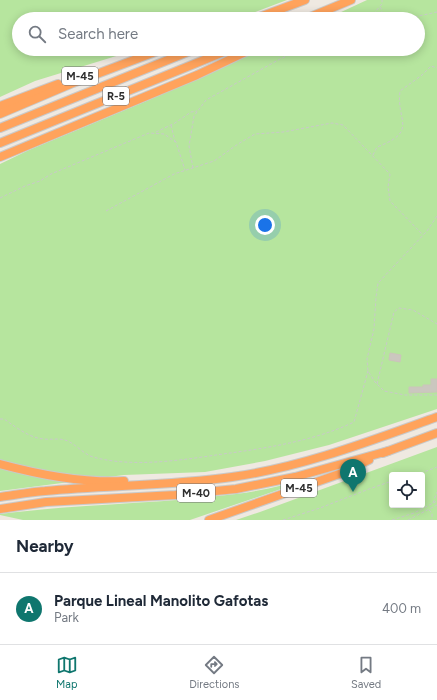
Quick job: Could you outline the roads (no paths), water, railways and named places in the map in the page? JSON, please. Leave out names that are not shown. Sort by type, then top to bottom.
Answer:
[{"type":"highway","points":[[273,12],[306,0]]},
{"type":"highway","points":[[286,12],[314,0]]},
{"type":"highway","points":[[322,12],[352,0]]},
{"type":"highway","points":[[329,12],[352,0]]},
{"type":"highway","name":"M-45","points":[[0,106],[136,56]]},
{"type":"highway","points":[[0,114],[144,56]]},
{"type":"highway","name":"R-5","points":[[0,128],[178,56]]},
{"type":"highway","name":"R-5","points":[[0,143],[214,56]]},
{"type":"highway","points":[[0,158],[49,136],[197,75],[237,56]]},
{"type":"highway","name":"M-40","points":[[0,497],[44,491],[232,477],[273,470],[321,458],[437,417]]},
{"type":"highway","name":"M-40","points":[[0,508],[46,502],[175,495],[236,489],[295,477],[388,451],[437,433]]},
{"type":"highway","name":"M-45","points":[[209,520],[342,472],[388,451]]},
{"type":"highway","points":[[0,464],[59,476],[96,480],[118,481],[183,478],[200,480]]},
{"type":"place","name":"Parque Lineal Manolito Gafotas","points":[[353,492]]}]
